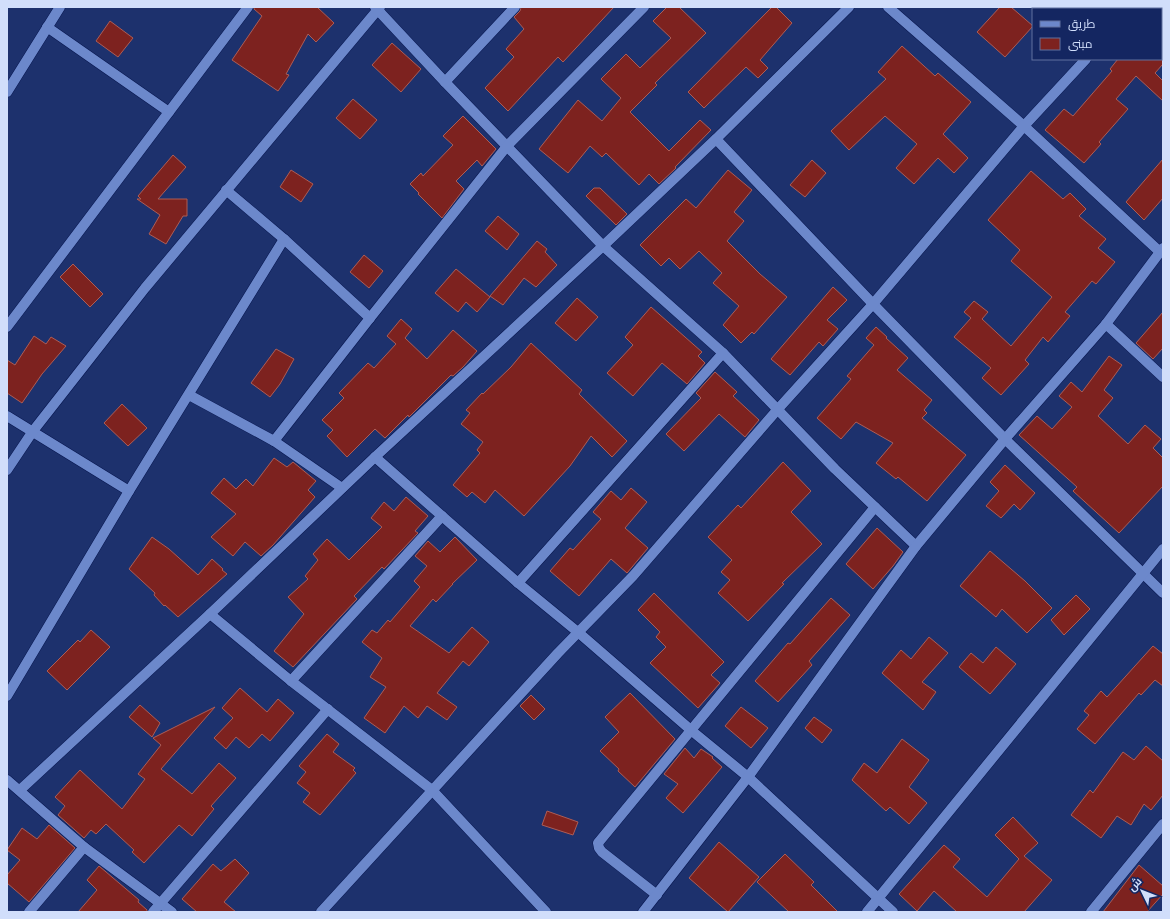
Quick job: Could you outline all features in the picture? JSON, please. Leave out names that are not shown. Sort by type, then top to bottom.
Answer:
[{"type":"street","points":[[8,88],[60,7]]},
{"type":"street","points":[[7,327],[248,7]]},
{"type":"street","points":[[445,82],[515,7]]},
{"type":"street","points":[[274,441],[507,146],[644,7]]},
{"type":"street","points":[[20,790],[210,614],[375,457],[603,246],[716,139],[849,7]]},
{"type":"street","points":[[643,912],[748,777],[916,546],[1005,439],[1106,324],[1161,250],[1024,126],[888,7]]},
{"type":"street","points":[[7,470],[33,431],[145,288],[378,8],[445,82],[603,246],[723,353],[835,469],[916,546]]},
{"type":"street","points":[[47,27],[169,112]]},
{"type":"street","points":[[321,912],[558,653],[633,576],[778,409],[873,304],[1024,126],[1085,60]]},
{"type":"street","points":[[716,139],[873,304],[1005,439],[1163,593]]},
{"type":"street","points":[[226,190],[284,239],[370,318]]},
{"type":"street","points":[[7,696],[129,491],[284,239]]},
{"type":"street","points":[[1106,324],[1163,377]]},
{"type":"street","points":[[518,583],[723,353]]},
{"type":"street","points":[[189,395],[274,441],[342,488]]},
{"type":"street","points":[[7,416],[129,491]]},
{"type":"street","points":[[375,457],[518,583],[748,777],[893,912]]},
{"type":"street","points":[[657,895],[602,852],[598,843],[692,731],[875,507]]},
{"type":"street","points":[[291,681],[442,516]]},
{"type":"street","points":[[867,912],[1163,549]]},
{"type":"street","points":[[210,614],[291,681],[432,790],[542,911]]},
{"type":"street","points":[[153,912],[328,709]]},
{"type":"street","points":[[7,780],[84,847],[172,912]]},
{"type":"street","points":[[1091,912],[1163,824]]},
{"type":"street","points":[[29,912],[84,847]]},
{"type":"building","points":[[254,7],[317,7],[334,23],[316,42],[308,34],[286,74],[289,75],[278,91],[232,60],[262,16],[254,9]]},
{"type":"building","points":[[521,7],[614,7],[563,62],[558,57],[508,111],[485,88],[514,57],[506,49],[524,29],[514,17],[520,11]]},
{"type":"building","points":[[667,7],[679,7],[706,33],[655,83],[657,85],[630,112],[669,151],[700,120],[711,130],[659,184],[649,174],[639,185],[606,153],[602,157],[590,146],[568,173],[539,149],[578,100],[602,121],[621,98],[601,79],[626,54],[640,68],[671,38],[653,21]]},
{"type":"building","points":[[772,7],[776,7],[792,23],[760,60],[768,68],[758,78],[746,67],[704,108],[688,92]]},
{"type":"building","points":[[1000,7],[1011,7],[1032,25],[1032,27],[1005,57],[977,32]]},
{"type":"building","points":[[110,21],[133,38],[118,57],[96,41]]},
{"type":"building","points":[[392,43],[421,69],[401,92],[372,65]]},
{"type":"building","points":[[902,46],[935,76],[938,73],[971,102],[943,134],[968,158],[954,173],[938,158],[914,184],[896,168],[917,144],[885,116],[849,150],[831,131],[886,79],[878,72]]},
{"type":"building","points":[[1163,59],[1163,64],[1155,73],[1163,81],[1163,101],[1136,76],[1116,99],[1128,109],[1099,142],[1101,144],[1084,163],[1045,130],[1064,109],[1073,116],[1112,71],[1110,69],[1117,60]]},
{"type":"building","points":[[353,99],[377,120],[360,139],[336,118]]},
{"type":"building","points":[[463,116],[496,149],[482,166],[477,160],[456,181],[464,189],[442,218],[410,184],[421,173],[423,176],[453,145],[443,136]]},
{"type":"building","points":[[173,155],[186,167],[158,199],[187,199],[187,216],[183,216],[166,244],[149,234],[160,215],[137,199],[141,199],[138,196]]},
{"type":"building","points":[[1163,159],[1163,198],[1144,220],[1126,202]]},
{"type":"building","points":[[812,160],[826,173],[805,197],[790,185]]},
{"type":"building","points":[[291,170],[313,184],[301,202],[280,187]]},
{"type":"building","points":[[728,170],[752,190],[734,212],[744,221],[727,241],[760,274],[787,297],[754,334],[752,332],[741,343],[723,325],[739,306],[713,283],[722,273],[699,251],[680,269],[669,258],[661,266],[640,245],[686,199],[696,208]]},
{"type":"building","points":[[1031,171],[1063,199],[1070,193],[1086,209],[1079,216],[1106,239],[1098,248],[1115,262],[1096,284],[1092,281],[1065,312],[1070,316],[1048,342],[1043,337],[1025,360],[1029,364],[1001,395],[982,378],[991,368],[954,337],[971,318],[964,312],[974,301],[988,312],[982,319],[1011,346],[1052,297],[1011,261],[1020,250],[988,220]]},
{"type":"building","points":[[594,188],[600,188],[627,214],[616,225],[586,196]]},
{"type":"building","points":[[498,216],[519,234],[507,250],[485,231]]},
{"type":"building","points":[[537,241],[547,249],[545,252],[557,265],[536,287],[524,278],[503,305],[490,296]]},
{"type":"building","points":[[364,255],[383,271],[369,288],[350,272]]},
{"type":"building","points":[[73,264],[103,294],[90,307],[60,277]]},
{"type":"building","points":[[456,269],[490,297],[477,312],[466,302],[458,312],[435,293]]},
{"type":"building","points":[[833,287],[847,300],[827,320],[838,329],[823,346],[819,342],[790,375],[771,359]]},
{"type":"building","points":[[577,298],[598,317],[576,341],[555,323]]},
{"type":"building","points":[[651,307],[702,352],[698,356],[705,363],[687,384],[662,363],[633,396],[607,373],[633,345],[625,337]]},
{"type":"building","points":[[1163,312],[1163,348],[1153,359],[1136,343]]},
{"type":"building","points":[[401,319],[412,329],[405,338],[427,359],[453,330],[477,351],[463,367],[453,376],[451,375],[409,417],[408,415],[385,438],[375,429],[347,457],[327,436],[333,430],[322,420],[344,398],[339,393],[368,363],[374,368],[396,344],[387,336]]},
{"type":"building","points":[[876,327],[908,358],[897,370],[932,400],[924,410],[927,413],[922,418],[966,455],[927,501],[898,477],[896,479],[876,463],[893,443],[856,422],[841,439],[817,418],[851,379],[847,376],[874,345],[866,338]]},
{"type":"building","points":[[34,336],[46,344],[51,337],[66,346],[42,374],[22,403],[7,393],[7,360],[15,365]]},
{"type":"building","points":[[531,343],[582,390],[579,394],[627,441],[612,457],[591,436],[570,466],[524,516],[495,490],[485,503],[472,492],[467,497],[453,485],[480,453],[477,450],[483,442],[461,424],[470,413],[466,410],[482,393],[483,394],[511,367]]},
{"type":"building","points":[[276,349],[294,359],[280,384],[270,397],[251,383]]},
{"type":"building","points":[[1109,356],[1122,365],[1104,390],[1113,398],[1098,416],[1128,444],[1145,425],[1161,439],[1153,448],[1163,458],[1163,486],[1119,533],[1073,491],[1077,487],[1019,435],[1037,416],[1052,429],[1072,407],[1059,396],[1071,382],[1082,392]]},
{"type":"building","points":[[715,372],[737,392],[733,396],[759,420],[745,437],[719,414],[684,451],[666,434],[701,398],[696,393]]},
{"type":"building","points":[[122,404],[147,428],[128,446],[104,423]]},
{"type":"building","points":[[274,458],[287,467],[293,462],[316,481],[308,490],[315,497],[273,545],[261,556],[245,542],[233,556],[211,537],[236,514],[211,493],[224,478],[236,489],[246,479],[253,486]]},
{"type":"building","points":[[783,462],[811,491],[791,512],[822,544],[782,583],[784,584],[748,621],[718,593],[730,580],[721,572],[732,560],[708,537],[738,505],[741,508]]},
{"type":"building","points":[[1005,465],[1035,493],[1020,510],[1014,504],[1001,518],[986,506],[999,491],[990,482]]},
{"type":"building","points":[[631,488],[647,502],[625,528],[648,548],[627,573],[611,559],[579,596],[550,571],[570,548],[573,550],[601,519],[593,512],[611,491],[621,500]]},
{"type":"building","points":[[406,497],[428,516],[415,531],[418,533],[384,569],[382,567],[354,596],[357,599],[293,667],[274,651],[304,614],[288,597],[308,579],[305,576],[318,560],[313,554],[327,539],[349,560],[382,527],[371,518],[384,502],[394,511]]},
{"type":"building","points":[[877,528],[903,552],[873,589],[846,564]]},
{"type":"building","points":[[152,537],[169,549],[198,575],[212,559],[227,574],[178,617],[165,605],[164,606],[154,595],[155,593],[129,569]]},
{"type":"building","points":[[455,537],[477,560],[436,602],[433,599],[410,626],[449,653],[472,627],[489,642],[469,666],[463,661],[437,693],[457,707],[447,720],[427,706],[418,718],[404,706],[385,733],[364,718],[386,687],[370,677],[382,658],[362,642],[372,630],[377,633],[388,620],[390,622],[420,587],[414,581],[427,566],[415,556],[428,541],[440,552]]},
{"type":"building","points":[[990,551],[1025,581],[1052,608],[1027,633],[1002,609],[996,617],[960,586]]},
{"type":"building","points":[[654,593],[724,662],[711,675],[720,683],[698,708],[650,663],[666,647],[656,637],[660,632],[638,610]]},
{"type":"building","points":[[1076,595],[1090,609],[1064,635],[1051,620]]},
{"type":"building","points":[[831,598],[850,615],[809,661],[812,665],[778,702],[755,681],[788,643],[790,644]]},
{"type":"building","points":[[91,630],[110,647],[67,690],[47,671],[78,640],[80,642]]},
{"type":"building","points":[[929,637],[948,653],[922,682],[936,692],[923,710],[882,673],[901,650],[911,659]]},
{"type":"building","points":[[1153,646],[1163,654],[1163,686],[1155,680],[1141,695],[1139,693],[1095,744],[1077,729],[1089,715],[1084,711],[1101,691],[1107,697]]},
{"type":"building","points":[[996,647],[1016,664],[990,694],[959,667],[971,653],[983,663]]},
{"type":"building","points":[[240,688],[267,712],[278,699],[294,713],[270,741],[262,734],[249,748],[236,737],[226,749],[214,738],[233,718],[222,708]]},
{"type":"building","points":[[630,693],[675,739],[635,787],[600,751],[619,732],[605,717]]},
{"type":"building","points":[[531,695],[545,709],[534,720],[520,706]]},
{"type":"building","points":[[140,705],[160,723],[152,737],[129,717]]},
{"type":"building","points":[[215,707],[161,769],[192,794],[219,763],[236,778],[211,806],[214,809],[192,836],[179,825],[144,863],[132,852],[134,850],[106,824],[96,834],[91,830],[84,838],[58,815],[65,806],[55,797],[80,770],[122,809],[145,779],[138,774],[161,745],[153,738]]},
{"type":"building","points":[[741,707],[768,728],[751,748],[725,726]]},
{"type":"building","points":[[814,717],[832,730],[822,743],[805,728]]},
{"type":"building","points":[[327,734],[339,744],[333,752],[355,768],[353,770],[356,773],[320,815],[303,802],[310,793],[297,783],[306,772],[299,766]]},
{"type":"building","points":[[902,739],[929,760],[909,787],[927,803],[909,824],[890,807],[886,811],[852,780],[864,763],[877,773]]},
{"type":"building","points":[[1146,746],[1163,761],[1163,795],[1151,810],[1144,804],[1131,825],[1117,816],[1101,838],[1071,815],[1090,790],[1093,793],[1123,752],[1134,760]]},
{"type":"building","points":[[685,748],[694,758],[701,749],[713,757],[712,758],[722,767],[683,813],[666,798],[678,784],[664,774]]},
{"type":"building","points":[[547,811],[578,822],[573,835],[542,825]]},
{"type":"building","points":[[1013,817],[1038,843],[1024,856],[1052,880],[1024,912],[957,912],[934,891],[917,911],[899,894],[944,845],[960,859],[953,867],[987,897],[1019,859],[995,835]]},
{"type":"building","points":[[49,825],[75,848],[29,902],[7,883],[7,875],[20,860],[7,850],[22,828],[37,839]]},
{"type":"building","points":[[719,842],[759,877],[728,912],[689,878]]},
{"type":"building","points":[[785,854],[814,882],[811,885],[838,912],[789,912],[757,882]]},
{"type":"building","points":[[235,859],[249,873],[224,902],[236,912],[197,912],[182,899],[213,864],[221,871]]},
{"type":"building","points":[[1139,865],[1163,886],[1163,894],[1147,912],[1103,912]]},
{"type":"building","points":[[99,866],[139,900],[138,902],[147,910],[147,912],[78,912],[97,890],[87,880]]}]
